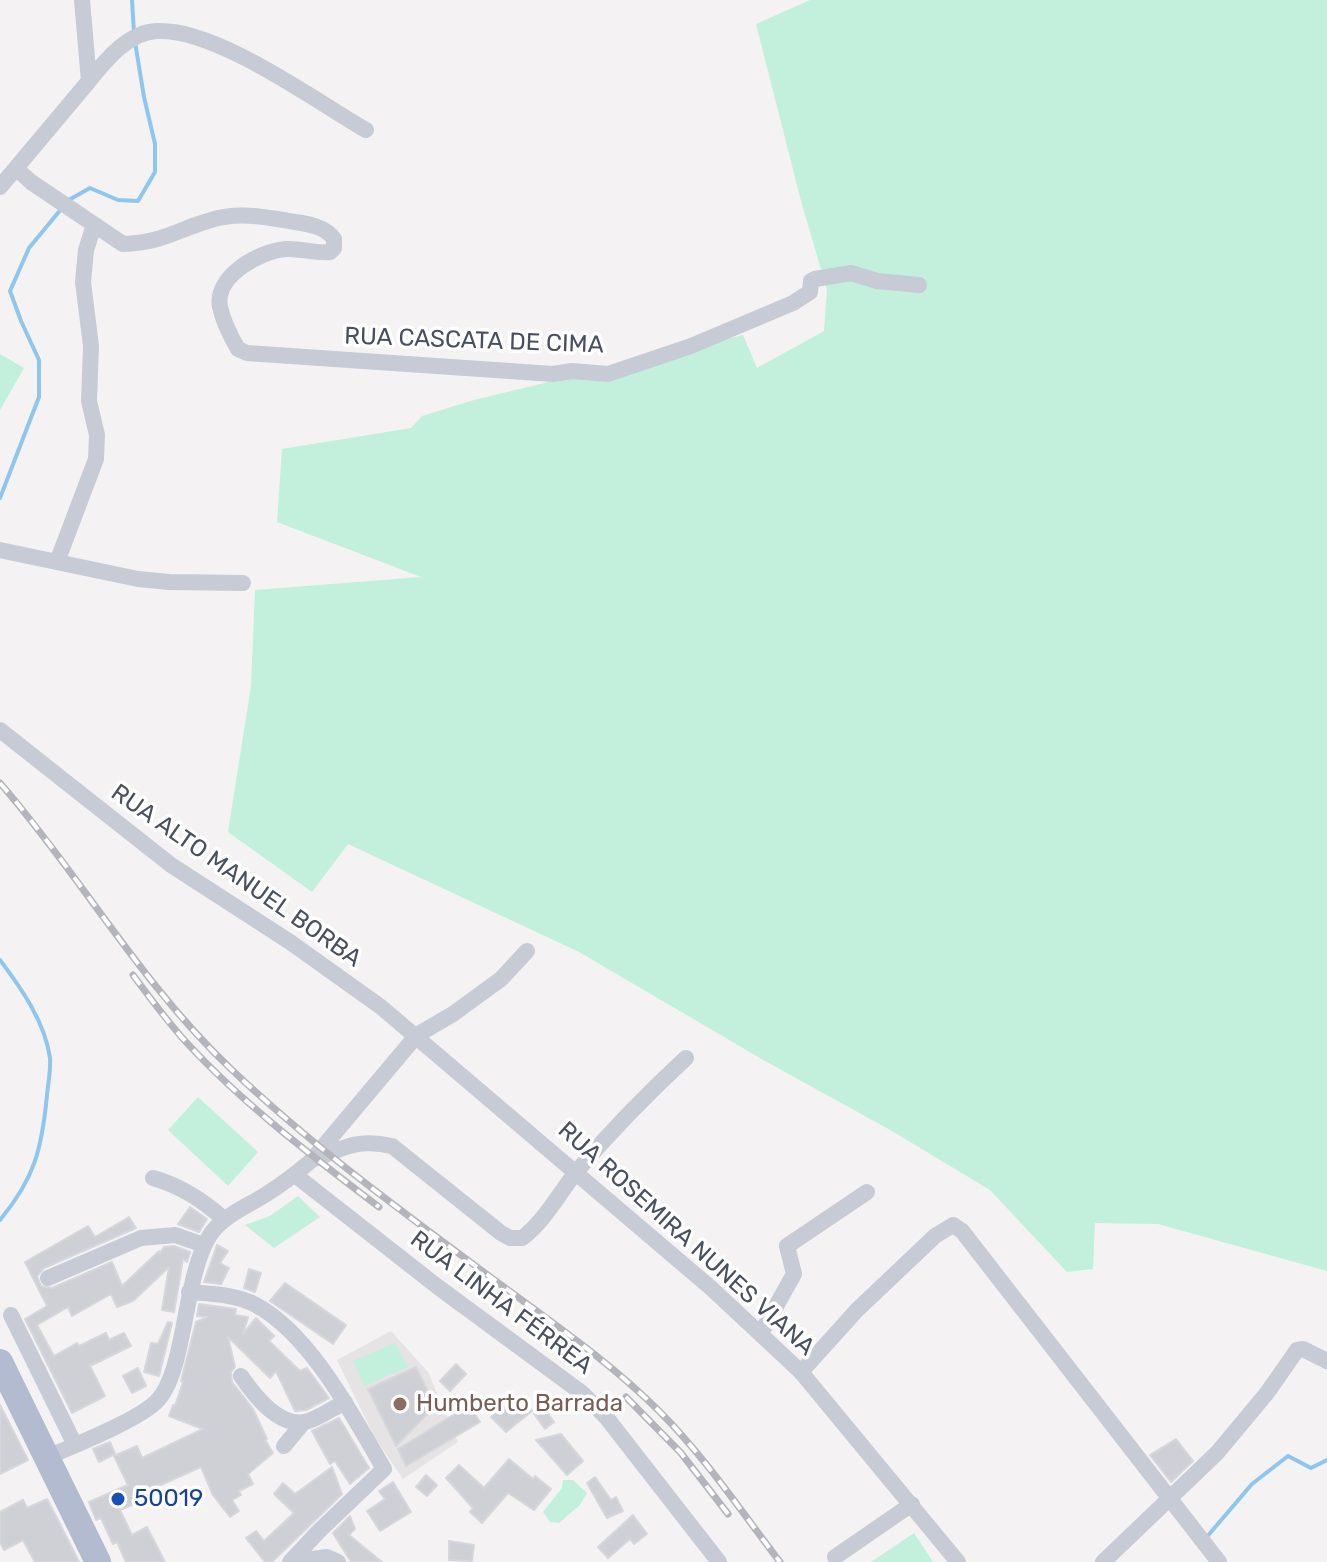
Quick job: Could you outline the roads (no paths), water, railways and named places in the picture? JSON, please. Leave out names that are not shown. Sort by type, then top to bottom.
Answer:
[{"type":"main road","points":[[0,1362],[98,1562]]},
{"type":"street","points":[[82,0],[89,81]]},
{"type":"street","points":[[0,187],[106,59],[127,43],[155,31],[201,38],[251,62],[366,130]]},
{"type":"street","points":[[17,169],[94,225],[86,250],[83,282],[91,346],[89,401],[97,435],[96,459],[57,562]]},
{"type":"street","name":"RUA CASCATA DE CIMA","points":[[94,225],[123,244],[167,238],[209,220],[236,215],[299,222],[329,232],[334,239],[334,248],[330,252],[287,249],[251,261],[226,282],[220,306],[238,349],[247,353],[553,374],[572,371],[608,374],[691,346],[793,303],[810,292],[811,281],[815,279],[851,273],[877,281],[919,285]]},
{"type":"street","points":[[0,550],[138,579],[243,583]]},
{"type":"street","name":"RUA ALTO MANUEL BORBA","points":[[0,730],[155,853],[315,959],[446,1060]]},
{"type":"street","points":[[48,1457],[153,1405],[164,1392],[177,1353],[189,1292],[204,1245],[215,1228],[224,1219],[295,1175],[312,1160],[417,1035],[453,1014],[501,979],[527,951]]},
{"type":"street","points":[[312,1160],[349,1144],[371,1141],[392,1146],[501,1233],[522,1238],[534,1228],[577,1171],[686,1058]]},
{"type":"street","name":"RUA ROSEMIRA NUNES VIANA","points":[[446,1060],[577,1171],[801,1372],[958,1562]]},
{"type":"street","name":"RUA LINHA FÉRREA","points":[[295,1175],[438,1287],[582,1393],[606,1417],[719,1562]]},
{"type":"street","points":[[153,1178],[194,1195],[224,1219]]},
{"type":"street","points":[[761,1333],[794,1274],[787,1246],[867,1192]]},
{"type":"street","points":[[801,1372],[857,1310],[935,1236],[953,1225],[962,1231],[1033,1320],[1219,1562]]},
{"type":"street","points":[[48,1278],[141,1238],[175,1235],[204,1245]]},
{"type":"street","points":[[189,1292],[233,1297],[268,1313],[321,1366],[384,1469],[290,1562]]},
{"type":"street","points":[[11,1315],[75,1445]]},
{"type":"street","points":[[1103,1562],[1171,1499],[1243,1423],[1294,1352],[1300,1348],[1327,1361]]},
{"type":"street","points":[[241,1376],[265,1406],[289,1420],[304,1422]]},
{"type":"street","points":[[284,1446],[304,1422],[345,1402]]},
{"type":"street","points":[[835,1557],[912,1504]]},
{"type":"street","points":[[290,1562],[327,1557],[338,1562]]},
{"type":"waterway","points":[[132,0],[134,33]]},
{"type":"waterway","points":[[67,201],[90,188],[118,200],[138,201],[155,172],[155,144],[135,42]]},
{"type":"waterway","points":[[0,498],[39,397],[39,360],[10,291],[29,248],[62,208]]},
{"type":"waterway","points":[[0,960],[38,1019],[50,1063],[35,1162],[12,1205],[0,1220]]},
{"type":"waterway","points":[[1205,1539],[1252,1484],[1288,1456],[1311,1468],[1327,1460]]},
{"type":"railway","points":[[0,783],[168,1001],[231,1069],[330,1155],[584,1346],[641,1394],[692,1447],[780,1562]]},
{"type":"railway","points":[[133,975],[179,1034],[231,1087],[379,1207]]},
{"type":"railway","points":[[626,1397],[681,1453],[728,1514]]},
{"type":"place","name":"Humberto Barrada","points":[[400,1404]]},
{"type":"place","name":"50019","points":[[118,1499]]}]
